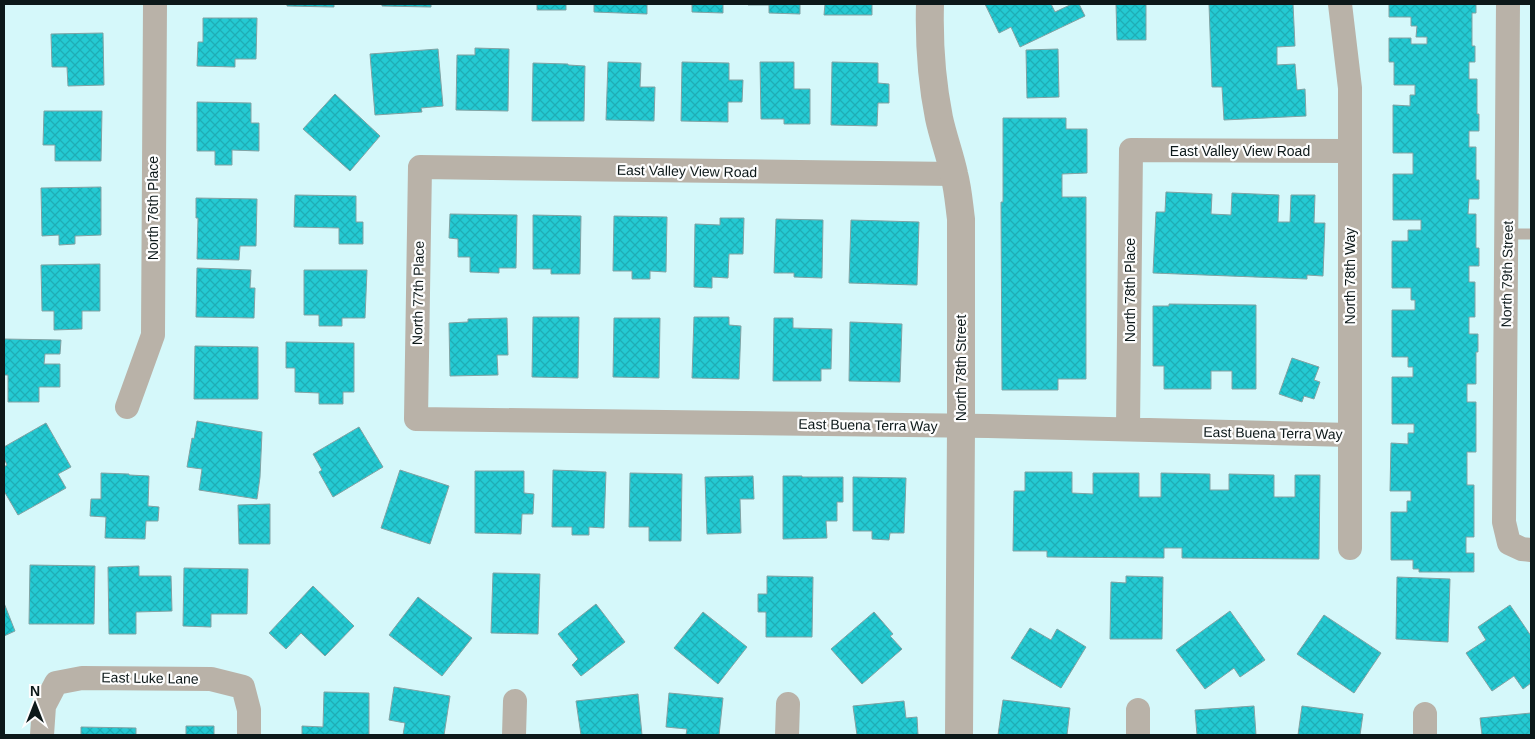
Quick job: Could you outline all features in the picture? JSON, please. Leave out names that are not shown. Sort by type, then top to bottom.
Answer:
[{"type":"street","name":"North 76th Place","points":[[127,407],[153,336],[154,4]]},
{"type":"street","name":"North 78th Street","points":[[930,4],[929,20],[932,61],[939,118],[954,174],[961,219],[959,735]]},
{"type":"street","name":"North 78th Way","points":[[1340,4],[1350,88],[1350,548]]},
{"type":"street","name":"North 79th Street","points":[[1508,4],[1504,522],[1508,543],[1522,550],[1531,550]]},
{"type":"street","name":"East Valley View Road","points":[[1131,150],[1350,151]]},
{"type":"street","name":"North 78th Place","points":[[1128,429],[1131,150]]},
{"type":"street","name":"East Valley View Road","points":[[420,167],[954,174]]},
{"type":"street","name":"North 77th Place","points":[[416,419],[420,167]]},
{"type":"street","name":"East Buena Terra Way","points":[[416,419],[961,426],[1350,434]]},
{"type":"street","name":"East Luke Lane","points":[[42,735],[44,706],[56,683],[82,678],[211,679],[243,687],[250,710],[249,735]]},
{"type":"street","points":[[514,735],[515,701]]},
{"type":"street","points":[[787,735],[788,704]]},
{"type":"street","points":[[1138,710],[1138,735]]},
{"type":"lane","points":[[1507,234],[1531,234]]},
{"type":"building","points":[[287,4],[334,4],[334,7],[287,6]]},
{"type":"building","points":[[382,4],[431,4],[431,7],[382,6]]},
{"type":"building","points":[[537,4],[566,4],[566,10],[537,10]]},
{"type":"building","points":[[594,4],[647,4],[647,14],[594,12]]},
{"type":"building","points":[[692,4],[723,4],[723,13],[692,12]]},
{"type":"building","points":[[748,4],[800,4],[800,14],[769,13],[769,5]]},
{"type":"building","points":[[825,4],[872,4],[872,15],[824,15]]},
{"type":"building","points":[[985,4],[1051,4],[1055,12],[1072,4],[1079,4],[1085,16],[1020,47],[1011,27],[999,33]]},
{"type":"building","points":[[1116,4],[1146,4],[1146,40],[1117,40]]},
{"type":"building","points":[[1209,4],[1293,4],[1295,46],[1277,47],[1277,65],[1295,64],[1297,90],[1305,89],[1306,116],[1224,120],[1222,87],[1212,87]]},
{"type":"building","points":[[1389,4],[1476,4],[1476,13],[1472,13],[1472,46],[1475,46],[1475,62],[1469,62],[1469,79],[1477,79],[1479,131],[1469,131],[1469,147],[1476,147],[1476,180],[1479,180],[1479,199],[1469,199],[1468,214],[1476,214],[1476,248],[1479,248],[1479,266],[1469,266],[1469,282],[1475,282],[1475,317],[1469,317],[1469,334],[1478,334],[1478,352],[1476,352],[1476,384],[1467,384],[1467,402],[1476,402],[1476,452],[1467,452],[1467,485],[1474,485],[1474,537],[1466,537],[1466,553],[1474,553],[1474,572],[1419,572],[1419,569],[1413,569],[1413,560],[1391,560],[1391,512],[1407,512],[1407,501],[1411,501],[1411,491],[1390,491],[1391,443],[1408,444],[1408,433],[1414,433],[1414,424],[1392,424],[1392,377],[1413,377],[1413,367],[1408,367],[1408,357],[1392,357],[1392,310],[1415,310],[1415,300],[1411,300],[1411,288],[1392,288],[1392,241],[1408,241],[1408,230],[1421,230],[1421,220],[1393,220],[1393,174],[1413,174],[1413,153],[1393,153],[1393,105],[1410,106],[1410,95],[1415,95],[1415,85],[1394,85],[1394,62],[1389,62],[1389,38],[1411,38],[1411,44],[1427,44],[1427,37],[1416,37],[1417,26],[1411,26],[1411,17],[1389,17]]},
{"type":"building","points":[[203,18],[257,18],[256,59],[235,59],[235,67],[197,66],[198,42],[203,42]]},
{"type":"building","points":[[103,33],[104,85],[68,86],[67,67],[52,67],[51,34]]},
{"type":"building","points":[[475,48],[509,49],[508,111],[456,110],[457,55],[475,55]]},
{"type":"building","points":[[438,49],[443,106],[421,108],[422,112],[375,115],[370,54]]},
{"type":"building","points":[[1058,49],[1059,97],[1027,98],[1026,50]]},
{"type":"building","points":[[608,62],[641,63],[640,87],[655,87],[654,121],[606,120]]},
{"type":"building","points":[[682,62],[729,63],[729,80],[743,80],[742,102],[728,102],[728,122],[681,121]]},
{"type":"building","points":[[760,62],[794,62],[794,89],[810,89],[810,124],[784,124],[784,119],[761,119]]},
{"type":"building","points":[[832,62],[878,63],[878,83],[889,84],[889,103],[878,103],[877,126],[831,125]]},
{"type":"building","points":[[533,63],[585,66],[584,121],[532,121]]},
{"type":"building","points":[[335,94],[380,136],[350,171],[303,129]]},
{"type":"building","points":[[197,102],[251,103],[251,123],[259,123],[259,151],[232,150],[232,165],[215,165],[215,151],[197,151]]},
{"type":"building","points":[[44,111],[102,111],[101,161],[55,161],[55,145],[43,145]]},
{"type":"building","points":[[1003,118],[1066,118],[1066,129],[1087,129],[1087,173],[1062,174],[1062,197],[1086,197],[1086,379],[1058,379],[1058,390],[1002,390],[1001,202],[1003,202]]},
{"type":"building","points":[[101,187],[101,235],[75,236],[75,244],[59,245],[59,235],[42,236],[41,188]]},
{"type":"building","points":[[1166,192],[1212,194],[1211,214],[1231,215],[1232,193],[1279,195],[1278,222],[1290,222],[1291,195],[1315,195],[1314,223],[1325,223],[1323,276],[1307,275],[1307,279],[1153,273],[1156,212],[1165,212]]},
{"type":"building","points":[[295,195],[356,196],[356,222],[363,222],[363,244],[339,244],[339,228],[294,227]]},
{"type":"building","points":[[196,198],[257,199],[256,246],[240,246],[239,260],[197,259],[198,218],[196,218]]},
{"type":"building","points":[[450,214],[517,215],[516,268],[499,268],[499,273],[470,272],[470,257],[458,257],[458,239],[449,238]]},
{"type":"building","points":[[533,215],[581,216],[580,274],[551,274],[551,269],[533,269]]},
{"type":"building","points":[[614,216],[667,217],[666,272],[650,271],[650,279],[632,279],[632,271],[613,271]]},
{"type":"building","points":[[720,218],[744,218],[743,254],[729,254],[728,278],[712,277],[712,288],[694,287],[695,224],[720,225]]},
{"type":"building","points":[[776,219],[823,220],[822,278],[794,277],[794,273],[774,273]]},
{"type":"building","points":[[851,220],[919,222],[917,285],[849,283]]},
{"type":"building","points":[[100,264],[100,311],[82,311],[82,329],[54,330],[54,311],[42,311],[41,265]]},
{"type":"building","points":[[197,268],[251,270],[250,288],[255,288],[254,318],[196,317]]},
{"type":"building","points":[[304,270],[367,270],[365,318],[342,318],[342,326],[319,326],[319,315],[304,315]]},
{"type":"building","points":[[1169,304],[1256,305],[1256,389],[1232,389],[1232,371],[1211,371],[1211,389],[1164,389],[1164,366],[1153,366],[1153,306],[1169,306]]},
{"type":"building","points":[[533,317],[579,317],[578,378],[532,377]]},
{"type":"building","points":[[694,317],[729,317],[729,325],[741,326],[739,379],[692,378]]},
{"type":"building","points":[[507,318],[508,355],[497,355],[498,375],[450,376],[449,323],[468,322],[468,319]]},
{"type":"building","points":[[614,318],[660,318],[659,378],[613,377]]},
{"type":"building","points":[[774,318],[793,318],[793,328],[832,329],[831,369],[821,369],[821,381],[773,381]]},
{"type":"building","points":[[850,322],[902,324],[900,382],[849,381]]},
{"type":"building","points":[[4,339],[61,340],[60,354],[45,354],[44,364],[60,364],[60,387],[39,387],[39,402],[8,402],[8,375],[4,375]]},
{"type":"building","points":[[286,342],[354,343],[354,392],[343,392],[343,404],[319,404],[319,393],[295,392],[295,368],[286,368]]},
{"type":"building","points":[[195,346],[258,347],[258,399],[194,399]]},
{"type":"building","points":[[1292,358],[1319,367],[1314,380],[1320,382],[1314,399],[1304,396],[1302,402],[1279,394]]},
{"type":"building","points":[[197,421],[262,432],[257,499],[199,490],[202,469],[187,467]]},
{"type":"building","points":[[46,423],[71,467],[58,474],[66,488],[18,515],[4,491],[4,467],[7,465],[4,458],[4,447]]},
{"type":"building","points":[[359,427],[383,467],[333,497],[319,472],[322,470],[313,454]]},
{"type":"building","points":[[400,470],[449,486],[430,544],[381,528]]},
{"type":"building","points":[[553,470],[606,472],[604,528],[589,527],[589,535],[572,535],[572,527],[552,527]]},
{"type":"building","points":[[475,471],[524,471],[524,493],[534,494],[533,514],[522,514],[521,534],[475,533]]},
{"type":"building","points":[[1025,472],[1072,472],[1072,493],[1093,494],[1093,473],[1139,473],[1139,497],[1161,497],[1161,473],[1210,474],[1210,490],[1229,490],[1229,474],[1274,475],[1274,497],[1295,497],[1295,475],[1320,475],[1319,559],[1182,558],[1182,548],[1164,548],[1164,558],[1047,557],[1047,551],[1013,551],[1014,491],[1025,491]]},
{"type":"building","points":[[101,473],[149,476],[148,506],[159,507],[158,521],[146,521],[145,539],[105,538],[106,517],[90,516],[91,499],[101,499]]},
{"type":"building","points":[[630,473],[682,474],[681,541],[649,541],[649,527],[629,527]]},
{"type":"building","points":[[753,476],[754,499],[740,499],[741,533],[707,534],[705,477]]},
{"type":"building","points":[[783,476],[843,477],[843,502],[837,502],[837,521],[826,521],[827,538],[783,539]]},
{"type":"building","points":[[853,477],[906,478],[904,533],[890,533],[889,540],[872,539],[872,531],[853,531]]},
{"type":"building","points":[[270,504],[270,544],[239,544],[238,505]]},
{"type":"building","points":[[30,565],[95,566],[94,624],[29,624]]},
{"type":"building","points":[[139,566],[139,576],[171,576],[172,611],[136,612],[136,634],[109,634],[108,567]]},
{"type":"building","points":[[184,568],[248,569],[247,614],[211,614],[211,627],[183,626]]},
{"type":"building","points":[[493,573],[540,574],[538,634],[491,633]]},
{"type":"building","points":[[767,576],[813,577],[812,637],[766,637],[766,612],[758,612],[758,594],[767,594]]},
{"type":"building","points":[[1126,576],[1163,577],[1162,639],[1110,639],[1111,582],[1126,583]]},
{"type":"building","points":[[1397,577],[1450,579],[1448,642],[1396,639]]},
{"type":"building","points":[[313,586],[354,626],[325,656],[301,633],[286,649],[269,633]]},
{"type":"building","points":[[418,597],[472,638],[442,676],[389,635]]},
{"type":"building","points":[[4,603],[15,631],[4,636]]},
{"type":"building","points":[[596,604],[625,642],[581,676],[572,665],[578,659],[558,634]]},
{"type":"building","points":[[1510,605],[1531,636],[1531,683],[1523,689],[1514,676],[1492,691],[1466,653],[1486,640],[1478,627]]},
{"type":"building","points":[[1230,611],[1265,660],[1240,677],[1234,668],[1205,689],[1176,650]]},
{"type":"building","points":[[703,612],[747,647],[718,684],[674,648]]},
{"type":"building","points":[[874,612],[893,634],[890,636],[902,649],[862,684],[831,649]]},
{"type":"building","points":[[1324,615],[1381,653],[1354,693],[1297,654]]},
{"type":"building","points":[[1030,628],[1051,640],[1057,629],[1086,647],[1061,688],[1011,658]]},
{"type":"building","points":[[394,687],[450,696],[444,735],[403,735],[405,723],[389,720]]},
{"type":"building","points":[[324,692],[369,693],[369,735],[302,735],[302,726],[323,727]]},
{"type":"building","points":[[669,693],[723,698],[719,735],[686,735],[687,729],[666,727]]},
{"type":"building","points":[[638,694],[642,735],[581,735],[576,701]]},
{"type":"building","points":[[1003,700],[1070,708],[1067,735],[998,735]]},
{"type":"building","points":[[904,701],[906,718],[917,717],[918,735],[857,735],[853,706]]},
{"type":"building","points":[[1254,706],[1256,735],[1197,735],[1195,710]]},
{"type":"building","points":[[1302,706],[1363,714],[1360,735],[1298,735]]},
{"type":"building","points":[[1531,713],[1531,735],[1482,735],[1480,718]]},
{"type":"building","points":[[186,726],[214,726],[214,735],[186,735]]},
{"type":"building","points":[[81,727],[136,728],[136,735],[81,735]]}]
